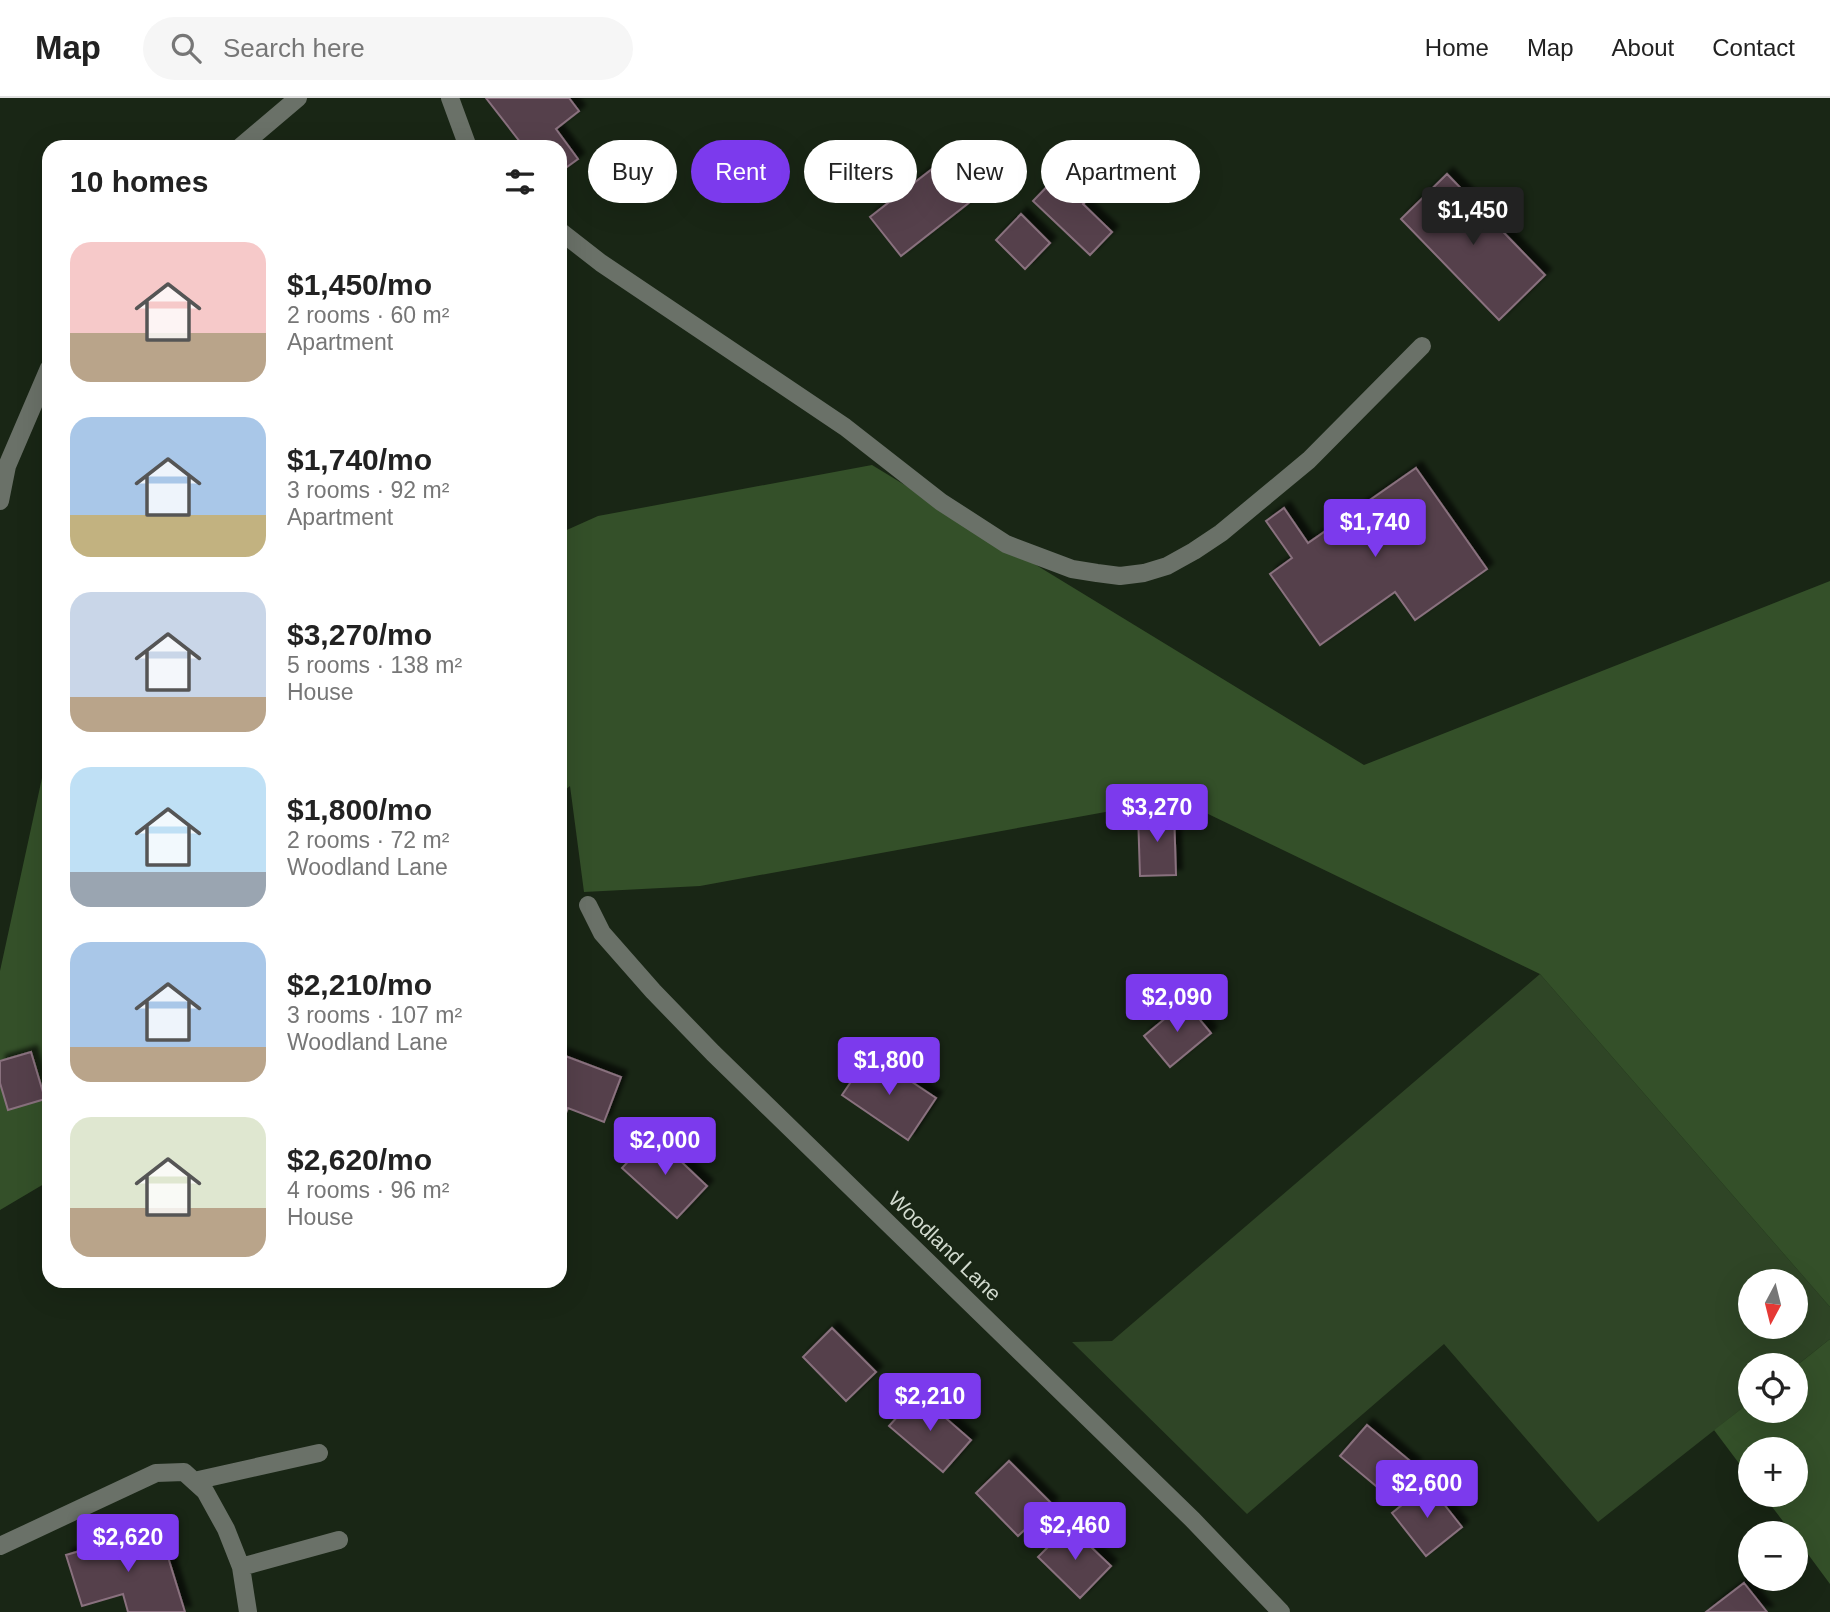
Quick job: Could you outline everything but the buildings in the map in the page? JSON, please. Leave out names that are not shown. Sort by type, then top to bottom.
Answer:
[{"type":"street","points":[[248,140],[298,98]]},
{"type":"street","points":[[450,98],[465,140]]},
{"type":"street","points":[[567,236],[601,263],[845,427],[941,502],[1006,544],[1072,569],[1120,576],[1167,566],[1222,533],[1310,460],[1422,346]]},
{"type":"street","points":[[0,502],[7,466],[42,384]]},
{"type":"street","name":"Woodland Lane","points":[[588,905],[602,933],[713,1053],[1194,1520],[1281,1612]]},
{"type":"street","points":[[194,1481],[319,1453]]},
{"type":"street","points":[[0,1546],[156,1473],[184,1472],[205,1491],[220,1520],[241,1567],[248,1612]]},
{"type":"street","points":[[241,1567],[339,1540]]},
{"type":"green space","points":[[872,465],[1364,765],[1830,581],[1830,1307],[1808,1282],[1808,1269],[1797,1269],[1540,974],[1177,799],[700,886],[584,892],[570,786],[567,788],[567,530],[598,516]]},
{"type":"green space","points":[[42,778],[42,1185],[0,1210],[0,971]]},
{"type":"green space","points":[[1540,974],[1797,1269],[1738,1269],[1738,1339],[1808,1339],[1808,1282],[1830,1307],[1830,1339],[1808,1356],[1808,1353],[1738,1353],[1738,1411],[1598,1522],[1444,1344],[1247,1514],[1072,1342],[1112,1341]]},
{"type":"green space","points":[[1830,1339],[1830,1584],[1808,1554],[1808,1521],[1783,1521],[1772,1507],[1808,1507],[1808,1437],[1738,1437],[1738,1462],[1714,1430],[1738,1411],[1738,1423],[1808,1423],[1808,1356]]}]
